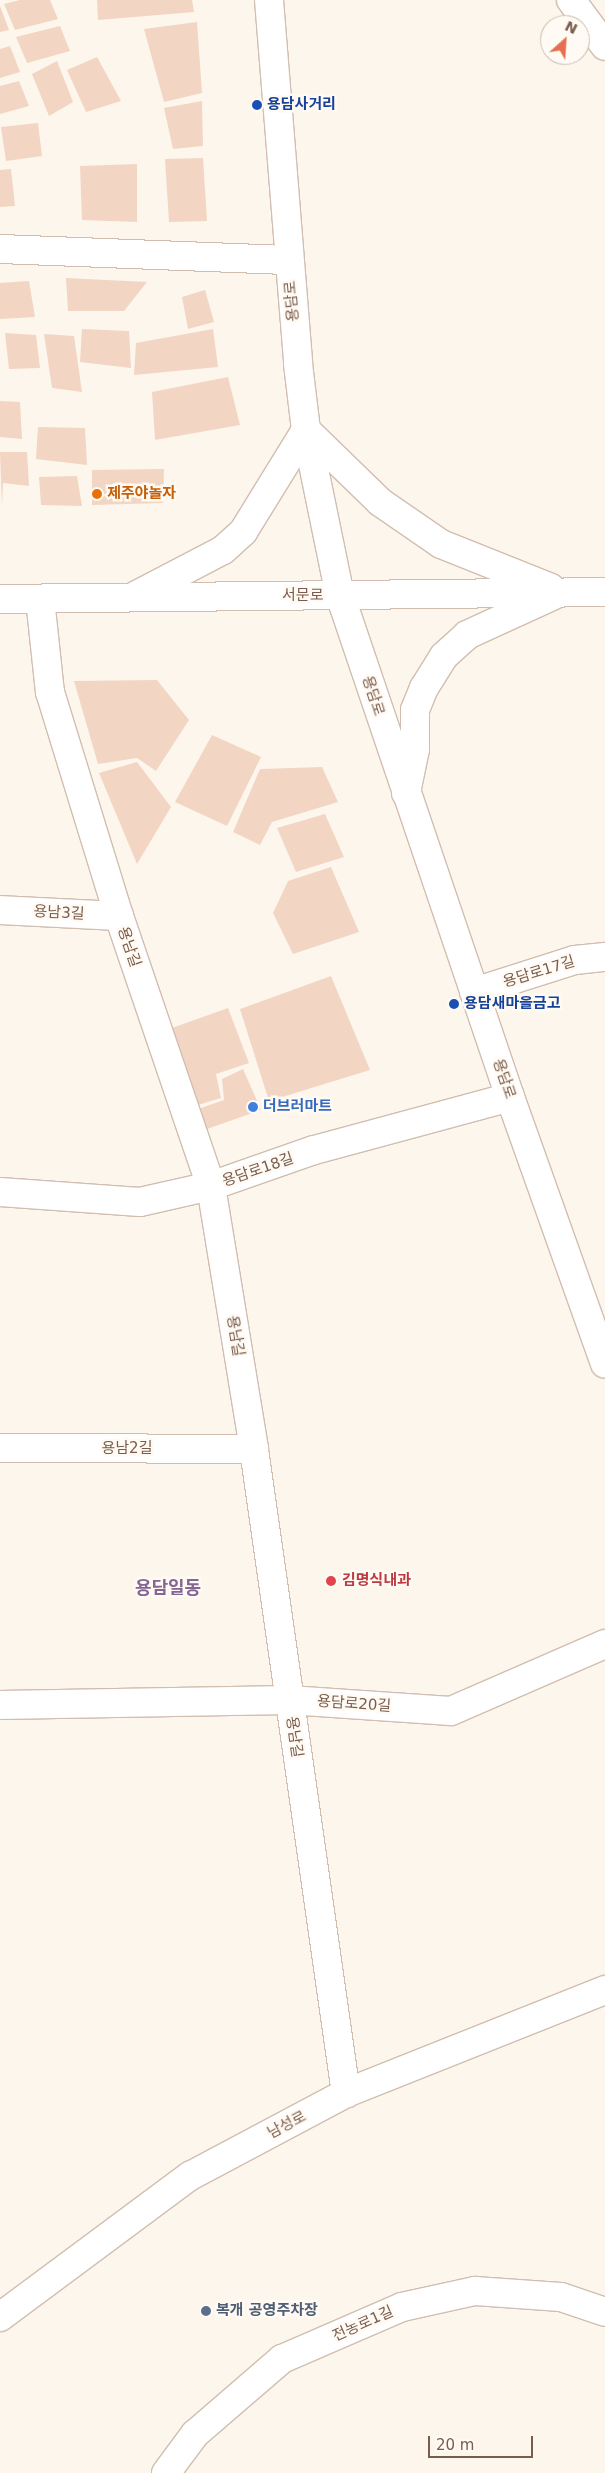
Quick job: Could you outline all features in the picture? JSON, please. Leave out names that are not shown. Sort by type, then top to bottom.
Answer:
[{"type":"street","name":"용담로","points":[[268,0],[289,260],[306,430],[340,595],[510,1097],[605,1364]]},
{"type":"street","points":[[571,0],[605,46]]},
{"type":"street","points":[[0,249],[289,260]]},
{"type":"street","points":[[130,598],[223,550],[236,538],[260,509],[274,479],[306,430],[380,502],[441,544],[561,592]]},
{"type":"street","points":[[406,794],[415,749],[416,710],[424,688],[444,656],[467,635],[561,592]]},
{"type":"street","name":"서문로","points":[[0,599],[605,592]]},
{"type":"street","name":"용남길","points":[[40,599],[50,692],[119,916],[212,1186],[254,1449],[346,2093]]},
{"type":"street","name":"용남3길","points":[[0,910],[119,916]]},
{"type":"street","name":"용담로17길","points":[[474,992],[575,960],[605,956]]},
{"type":"street","name":"용담로18길","points":[[0,1192],[140,1202],[212,1186],[314,1150],[510,1097]]},
{"type":"street","name":"용남2길","points":[[0,1448],[254,1449]]},
{"type":"street","name":"용담로20길","points":[[0,1705],[289,1700],[451,1711],[605,1644]]},
{"type":"street","name":"남성로","points":[[0,2318],[190,2176],[346,2093],[605,1990]]},
{"type":"street","name":"전농로1길","points":[[175,2470],[195,2434],[282,2359],[402,2307],[475,2291],[561,2297],[605,2312]]},
{"type":"building","points":[[20,0],[50,0],[58,19],[15,30],[4,4]]},
{"type":"building","points":[[97,0],[192,0],[194,12],[98,20]]},
{"type":"building","points":[[0,6],[9,30],[0,32]]},
{"type":"building","points":[[197,22],[202,93],[164,102],[144,29]]},
{"type":"building","points":[[60,26],[70,51],[27,63],[16,37]]},
{"type":"building","points":[[10,46],[20,72],[0,78],[0,49]]},
{"type":"building","points":[[97,57],[121,101],[86,112],[67,70]]},
{"type":"building","points":[[57,61],[73,102],[49,116],[32,74]]},
{"type":"building","points":[[19,81],[29,106],[0,114],[0,86]]},
{"type":"building","points":[[202,101],[203,146],[173,149],[164,108]]},
{"type":"building","points":[[38,123],[42,156],[6,161],[1,127]]},
{"type":"building","points":[[203,158],[207,221],[169,222],[165,159]]},
{"type":"building","points":[[137,164],[137,222],[82,220],[80,166]]},
{"type":"building","points":[[11,169],[15,206],[0,207],[0,170]]},
{"type":"building","points":[[66,278],[147,282],[124,311],[68,311]]},
{"type":"building","points":[[29,281],[35,317],[0,319],[0,283]]},
{"type":"building","points":[[205,290],[214,322],[188,329],[182,297]]},
{"type":"building","points":[[82,329],[129,331],[131,368],[80,362]]},
{"type":"building","points":[[213,329],[218,367],[134,375],[136,343]]},
{"type":"building","points":[[5,333],[36,335],[40,368],[9,369]]},
{"type":"building","points":[[44,334],[74,336],[82,392],[52,388]]},
{"type":"building","points":[[228,377],[240,425],[155,440],[152,392]]},
{"type":"building","points":[[0,401],[20,402],[22,439],[0,437]]},
{"type":"building","points":[[38,427],[85,428],[87,465],[36,459]]},
{"type":"building","points":[[0,452],[27,452],[29,486],[3,483],[2,507]]},
{"type":"building","points":[[164,469],[163,503],[92,505],[92,470]]},
{"type":"building","points":[[77,476],[82,506],[41,505],[39,477]]},
{"type":"building","points":[[157,680],[189,720],[156,771],[137,758],[98,764],[74,681]]},
{"type":"building","points":[[212,735],[261,757],[227,826],[175,802]]},
{"type":"building","points":[[137,762],[171,807],[137,864],[99,773]]},
{"type":"building","points":[[322,767],[338,802],[272,822],[260,845],[233,832],[260,769]]},
{"type":"building","points":[[325,814],[344,857],[296,872],[277,828]]},
{"type":"building","points":[[331,867],[359,932],[293,954],[273,913],[288,881]]},
{"type":"building","points":[[331,976],[370,1070],[269,1101],[240,1009]]},
{"type":"building","points":[[228,1008],[249,1063],[216,1074],[221,1098],[198,1105],[172,1028]]},
{"type":"building","points":[[243,1069],[261,1110],[207,1129],[198,1109],[224,1100],[222,1079]]},
{"type":"place","name":"용담사거리","points":[[257,105]]},
{"type":"place","name":"제주야놀자","points":[[97,494]]},
{"type":"place","name":"용담새마을금고","points":[[454,1004]]},
{"type":"place","name":"더브러마트","points":[[253,1107]]},
{"type":"place","name":"김명식내과","points":[[331,1581]]},
{"type":"place","name":"복개 공영주차장","points":[[206,2311]]},
{"type":"district","name":"용담일동","points":[[168,1588]]}]
